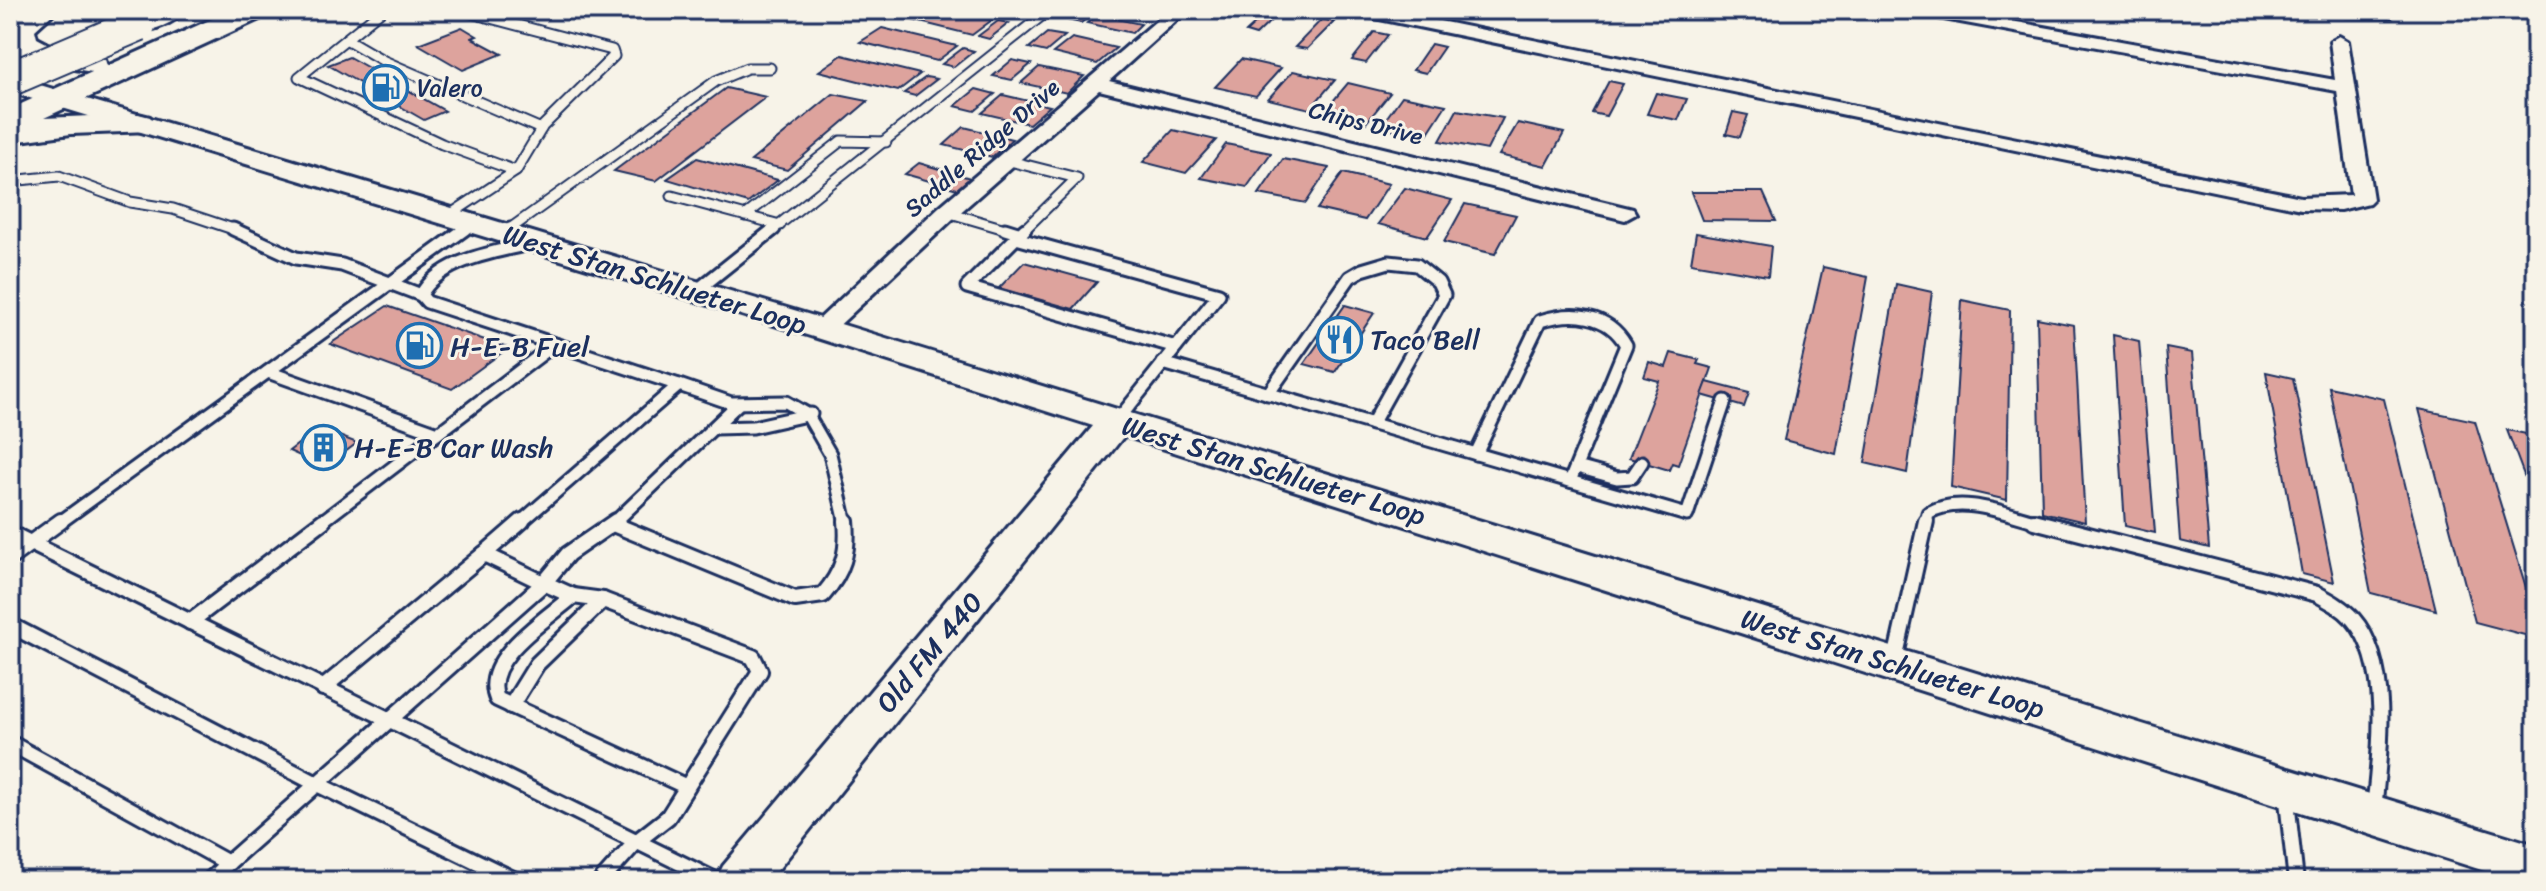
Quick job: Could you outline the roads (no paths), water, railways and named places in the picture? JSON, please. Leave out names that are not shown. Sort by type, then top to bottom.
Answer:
[{"type":"highway","points":[[10,13],[17,10]]},
{"type":"highway","points":[[42,10],[19,28],[23,43],[46,55],[94,63],[153,56]]},
{"type":"highway","points":[[10,64],[130,17],[170,10]]},
{"type":"highway","points":[[10,121],[256,10]]},
{"type":"highway","points":[[10,82],[130,17]]},
{"type":"highway","points":[[138,124],[119,108],[132,79],[153,56]]},
{"type":"highway","points":[[10,133],[71,124],[138,124]]},
{"type":"main road","name":"West Stan Schlueter Loop","points":[[10,82],[138,124],[822,329],[2374,812],[2536,866]]},
{"type":"main road","name":"Old FM 440","points":[[740,881],[1117,421]]},
{"type":"street","name":"Saddle Ridge Drive","points":[[822,329],[947,212],[1179,10]]},
{"type":"street","points":[[1360,10],[2301,203],[2340,204],[2362,199],[2339,41]]},
{"type":"street","points":[[1922,10],[2344,87]]},
{"type":"street","name":"Chips Drive","points":[[1094,83],[1625,214]]},
{"type":"lane","points":[[382,10],[299,77],[442,144],[516,171]]},
{"type":"lane","points":[[10,558],[393,282],[516,171],[541,129],[614,56],[612,50],[460,10]]},
{"type":"lane","points":[[694,293],[1049,10]]},
{"type":"lane","points":[[346,39],[384,61],[541,129]]},
{"type":"lane","points":[[503,234],[716,81],[747,68],[770,68]]},
{"type":"lane","points":[[745,216],[841,141],[886,142]]},
{"type":"lane","points":[[1006,160],[1077,178],[967,287],[1176,347]]},
{"type":"lane","points":[[10,181],[59,176],[113,197],[166,207],[256,237],[296,258],[342,265],[393,282],[421,295],[427,302],[738,404],[766,399],[791,403],[811,414],[831,452],[848,534],[842,570],[823,595],[795,599],[613,524]]},
{"type":"lane","points":[[672,196],[780,225]]},
{"type":"lane","points":[[947,212],[1219,294],[1117,421]]},
{"type":"lane","points":[[421,295],[433,276],[447,268],[535,242]]},
{"type":"lane","points":[[1268,394],[1350,277],[1366,264],[1389,261],[1428,271],[1441,282],[1444,295],[1372,424]]},
{"type":"lane","points":[[1476,454],[1540,321],[1566,313],[1613,327],[1626,345],[1570,481]]},
{"type":"lane","points":[[190,622],[555,344]]},
{"type":"lane","points":[[1163,363],[1687,515],[1725,401]]},
{"type":"lane","points":[[268,372],[438,433]]},
{"type":"lane","points":[[323,688],[679,385]]},
{"type":"lane","points":[[209,881],[544,583],[568,554],[613,524],[738,404]]},
{"type":"lane","points":[[715,428],[753,427],[811,414]]},
{"type":"lane","points":[[1577,467],[1624,479],[1632,477],[1642,462]]},
{"type":"lane","points":[[1894,664],[1928,513],[1942,505],[1973,505],[2317,594],[2357,623],[2373,659],[2382,744],[2374,812]]},
{"type":"lane","points":[[10,533],[717,881]]},
{"type":"lane","points":[[484,554],[573,596],[603,600],[753,657],[760,671],[668,817],[636,842],[601,881]]},
{"type":"lane","points":[[573,596],[494,674],[492,687],[497,699],[687,787]]},
{"type":"lane","points":[[511,706],[537,664],[603,600]]},
{"type":"lane","points":[[10,625],[317,784],[517,881]]},
{"type":"lane","points":[[10,743],[228,863]]},
{"type":"lane","points":[[2285,785],[2296,881]]},
{"type":"place","name":"Valero","points":[[386,88]]},
{"type":"place","name":"Taco Bell","points":[[1339,339]]},
{"type":"place","name":"H-E-B Fuel","points":[[419,346]]},
{"type":"place","name":"H-E-B Car Wash","points":[[323,447]]}]
